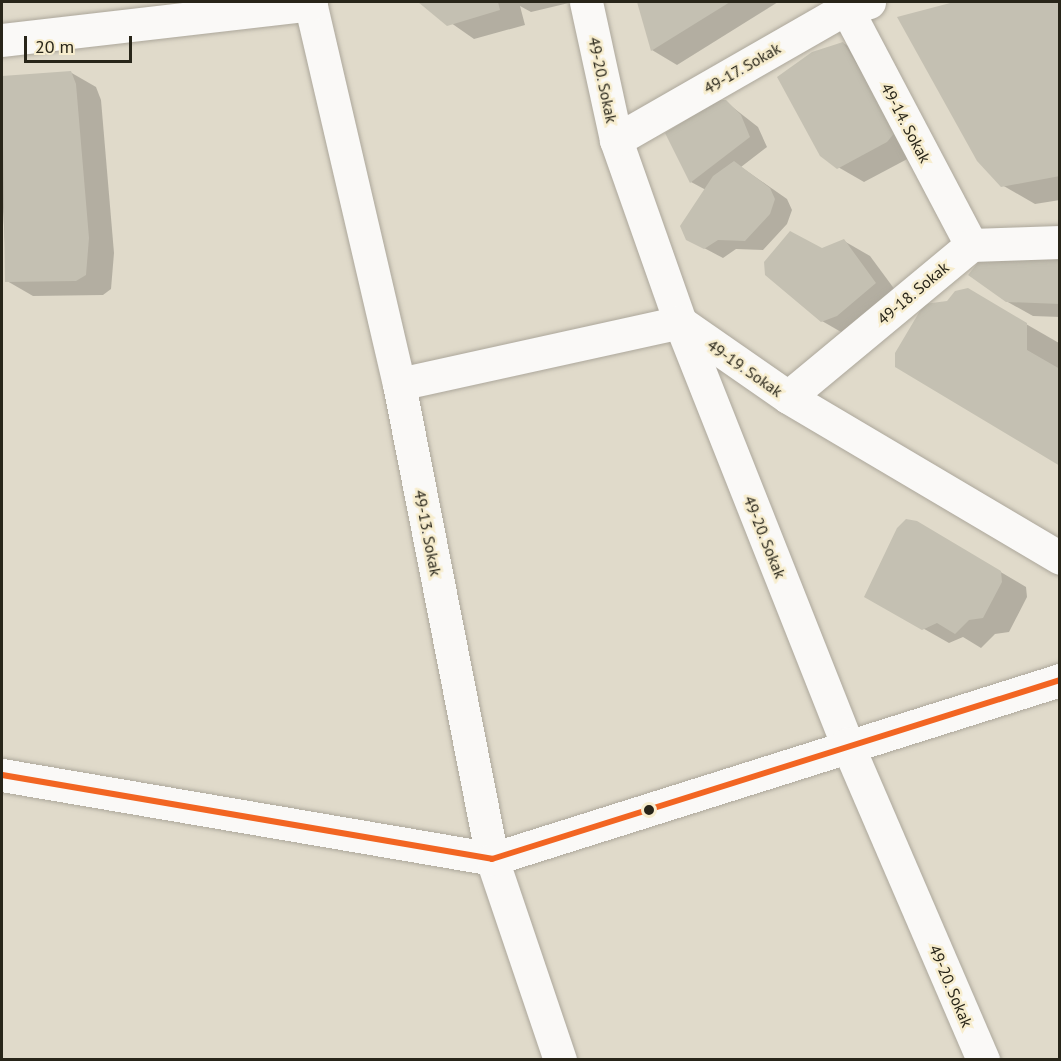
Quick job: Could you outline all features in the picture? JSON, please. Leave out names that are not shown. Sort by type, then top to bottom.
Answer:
[{"type":"street","name":"49-20. Sokak","points":[[586,2],[616,140],[680,322],[847,744],[983,1059]]},
{"type":"street","points":[[2,40],[310,3]]},
{"type":"street","name":"49-13. Sokak","points":[[310,3],[399,384],[492,859],[560,1059]]},
{"type":"street","name":"49-17. Sokak","points":[[616,140],[852,4]]},
{"type":"street","name":"49-14. Sokak","points":[[852,4],[971,245]]},
{"type":"street","points":[[971,245],[1059,242]]},
{"type":"street","name":"49-18. Sokak","points":[[788,397],[971,245]]},
{"type":"street","points":[[399,384],[680,322]]},
{"type":"street","name":"49-19. Sokak","points":[[680,322],[788,397],[1059,558]]},
{"type":"street","points":[[2,776],[492,859],[847,744],[1059,680]]},
{"type":"building","points":[[418,2],[498,2],[500,10],[447,26]]},
{"type":"building","points":[[637,2],[730,2],[651,51]]},
{"type":"building","points":[[954,2],[1060,2],[1060,176],[1001,187],[977,161],[897,17]]},
{"type":"building","points":[[843,42],[897,130],[887,142],[837,169],[820,156],[777,77],[812,52]]},
{"type":"building","points":[[71,71],[76,84],[89,238],[86,275],[76,281],[5,282],[2,76]]},
{"type":"building","points":[[718,100],[726,100],[741,115],[750,137],[690,183],[665,133]]},
{"type":"building","points":[[734,161],[770,188],[775,199],[770,214],[745,241],[718,240],[704,249],[686,240],[680,226],[713,176]]},
{"type":"building","points":[[790,231],[822,248],[844,239],[876,283],[837,316],[821,322],[765,275],[764,262]]},
{"type":"building","points":[[1060,250],[1060,304],[1006,302],[968,275],[984,255]]},
{"type":"building","points":[[968,288],[1027,323],[1027,350],[1060,369],[1060,466],[895,367],[895,353],[924,304],[947,301],[955,291]]},
{"type":"building","points":[[906,519],[917,521],[1001,571],[1002,582],[983,618],[969,620],[955,634],[937,623],[922,630],[864,597],[897,528]]},
{"type":"transit line","points":[[2,775],[492,859],[1060,680]]}]
